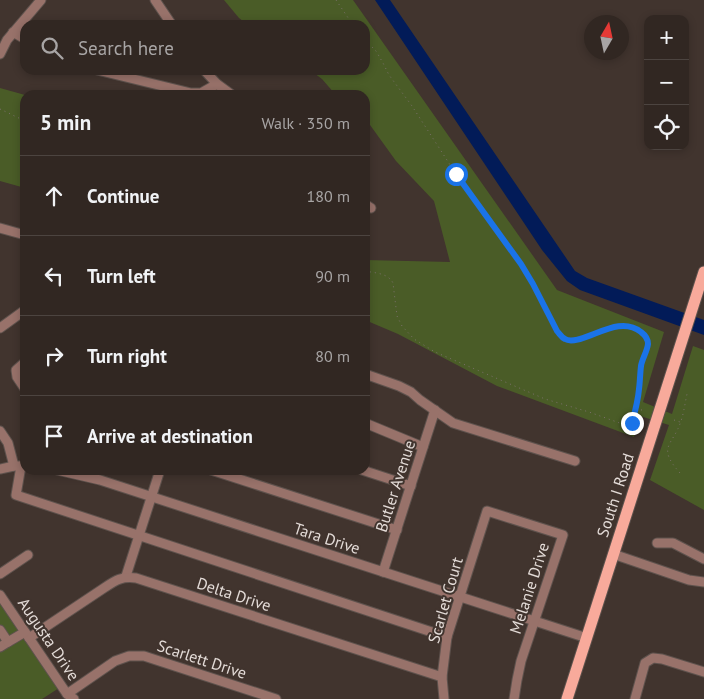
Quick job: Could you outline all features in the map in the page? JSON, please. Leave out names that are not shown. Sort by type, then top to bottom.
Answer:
[{"type":"main road","name":"South I Road","points":[[567,699],[684,332],[701,290],[704,272]]},
{"type":"street","points":[[24,20],[40,0]]},
{"type":"street","points":[[155,0],[169,20]]},
{"type":"street","points":[[0,54],[7,40],[20,25]]},
{"type":"street","points":[[14,32],[20,36]]},
{"type":"street","points":[[117,75],[179,90]]},
{"type":"street","points":[[209,75],[225,90]]},
{"type":"street","points":[[206,90],[217,84]]},
{"type":"street","points":[[0,228],[20,234]]},
{"type":"street","points":[[0,328],[20,314]]},
{"type":"street","points":[[20,366],[16,370],[16,377],[20,383]]},
{"type":"street","points":[[370,376],[411,392],[454,423],[575,461]]},
{"type":"street","name":"Butler Avenue","points":[[383,572],[435,410]]},
{"type":"street","points":[[370,425],[423,446]]},
{"type":"street","points":[[0,431],[20,466],[16,494],[447,637]]},
{"type":"street","points":[[0,469],[20,466]]},
{"type":"street","points":[[370,473],[411,486]]},
{"type":"street","name":"Tara Drive","points":[[78,475],[100,480],[587,638]]},
{"type":"street","points":[[0,630],[4,644],[27,635],[113,582],[126,576],[159,475]]},
{"type":"street","points":[[226,475],[396,530]]},
{"type":"street","name":"Scarlet Court","points":[[444,699],[442,677],[447,637],[488,511]]},
{"type":"street","name":"Melanie Drive","points":[[488,511],[563,535],[521,661],[514,699]]},
{"type":"street","points":[[657,543],[673,543],[704,559]]},
{"type":"street","points":[[613,554],[689,580],[704,582]]},
{"type":"street","points":[[0,574],[28,555]]},
{"type":"street","name":"Delta Drive","points":[[126,576],[442,677]]},
{"type":"street","name":"Augusta Drive","points":[[0,595],[71,696]]},
{"type":"street","name":"Scarlett Drive","points":[[71,696],[115,662],[129,656],[144,656],[276,699]]},
{"type":"street","points":[[635,699],[645,663],[653,658],[662,658],[704,672]]},
{"type":"path","points":[[336,0],[350,20]]},
{"type":"path","points":[[370,45],[376,51],[389,75],[412,106],[456,174],[521,264],[562,338],[572,341],[624,325],[638,329],[647,338],[648,344],[641,366],[636,409],[632,423],[628,426],[545,399],[435,352],[414,339],[402,326],[397,316],[391,279],[387,276],[370,272]]},
{"type":"path","points":[[0,109],[20,119]]},
{"type":"path","points":[[680,473],[670,462],[667,452],[669,443],[681,422],[687,394]]},
{"type":"path","points":[[636,409],[642,410]]},
{"type":"path","points":[[674,420],[681,422]]},
{"type":"green space","points":[[224,0],[353,0],[367,20],[242,20]]},
{"type":"green space","points":[[370,24],[557,290],[664,332],[643,402],[672,414],[693,346],[704,350],[704,510],[650,480],[669,425],[640,416],[634,437],[497,386],[398,334],[370,322],[370,260],[450,262],[434,201],[396,161],[370,125],[370,90],[332,90],[317,75],[370,75]]},
{"type":"green space","points":[[0,88],[20,94],[20,187],[0,181]]},
{"type":"green space","points":[[0,603],[59,688],[42,699],[0,699]]},
{"type":"shaded area","points":[[375,0],[390,0],[575,271],[587,278],[704,320],[704,335],[580,290],[567,281],[542,250]]},
{"type":"route","points":[[456,174],[521,264],[562,338],[572,341],[624,325],[638,329],[647,338],[648,344],[641,366],[636,409],[632,423]]}]
